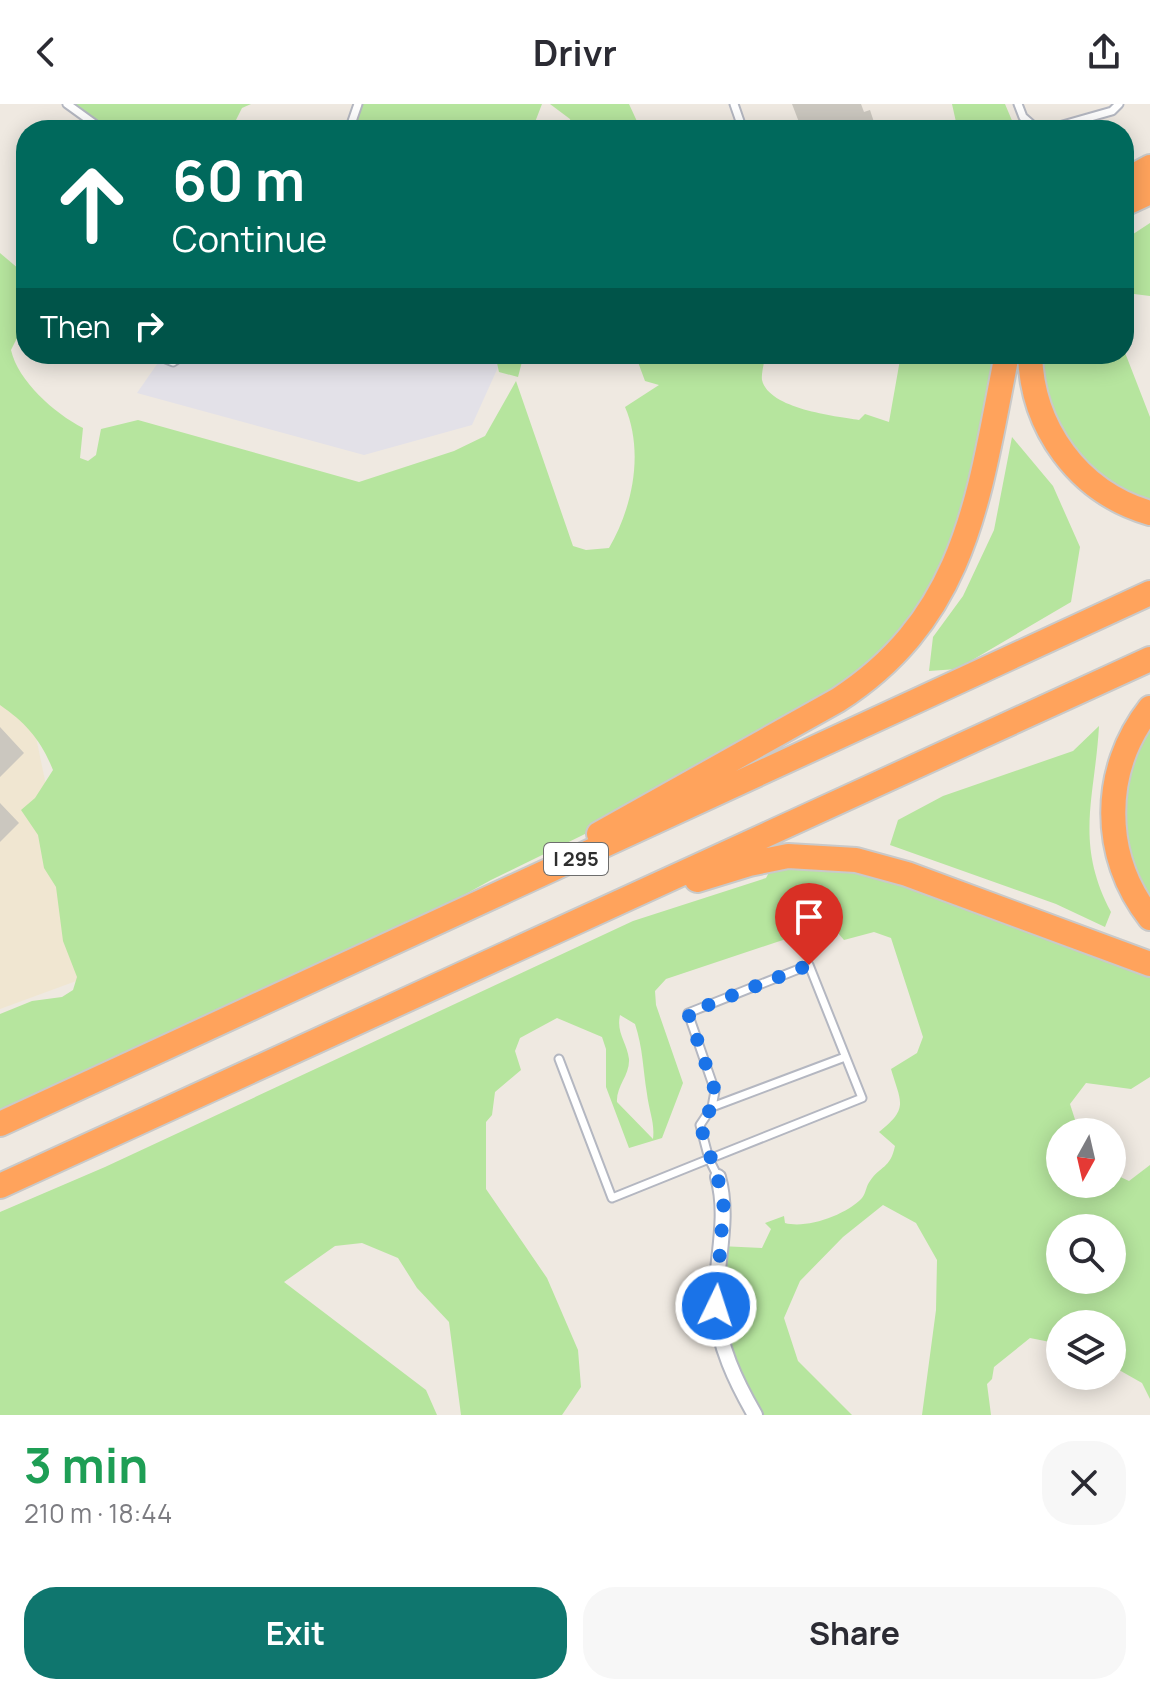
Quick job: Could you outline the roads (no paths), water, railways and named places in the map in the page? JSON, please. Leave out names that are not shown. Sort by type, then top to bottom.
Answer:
[{"type":"highway","points":[[493,897],[638,811],[838,700],[898,652],[936,602],[965,544],[1005,364]]},
{"type":"highway","points":[[1032,364],[1039,408],[1068,460],[1099,489],[1150,513]]},
{"type":"highway","name":"I 295","points":[[0,1124],[1150,593]]},
{"type":"highway","name":"I 295","points":[[0,1186],[1150,659]]},
{"type":"highway","points":[[1150,708],[1121,761],[1113,811],[1120,862],[1134,895],[1150,918]]},
{"type":"highway","points":[[588,915],[749,864],[788,856],[825,855],[890,868],[1150,964]]},
{"type":"street","points":[[718,1177],[724,1198],[716,1306],[722,1343],[755,1415]]},
{"type":"lane","points":[[67,104],[89,120]]},
{"type":"lane","points":[[1080,120],[1112,111],[1119,104]]},
{"type":"lane","points":[[559,1059],[612,1198],[709,1159],[862,1098],[809,965],[688,1013],[715,1091],[712,1107],[700,1125],[709,1159],[718,1177]]},
{"type":"lane","points":[[712,1107],[845,1057]]}]
